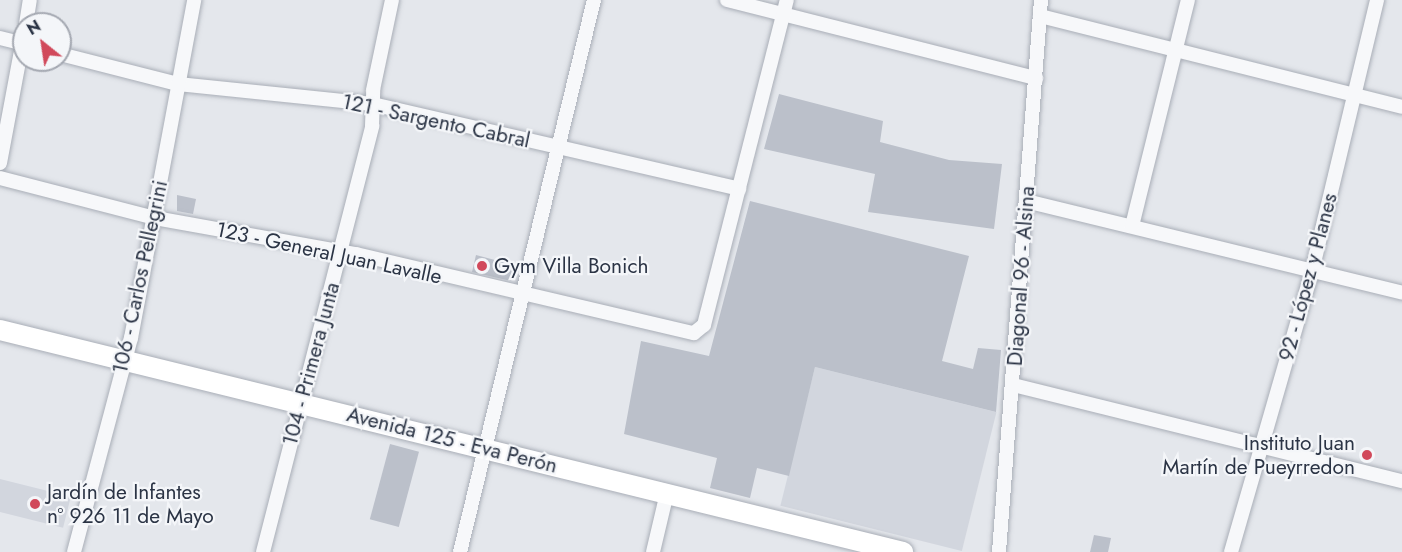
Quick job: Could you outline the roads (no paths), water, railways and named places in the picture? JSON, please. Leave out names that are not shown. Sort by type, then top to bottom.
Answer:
[{"type":"main road","name":"Avenida 125 - Eva Perón","points":[[0,330],[486,447],[667,493],[848,545],[903,552]]},
{"type":"street","name":"106 - Carlos Pellegrini","points":[[74,552],[124,361],[155,218],[194,0]]},
{"type":"street","name":"104 - Primera Junta","points":[[263,552],[372,126],[372,104],[392,0]]},
{"type":"street","points":[[460,552],[594,0]]},
{"type":"street","points":[[727,0],[1036,78]]},
{"type":"street","points":[[738,189],[787,0]]},
{"type":"street","name":"Diagonal 96 - Alsina","points":[[999,552],[1041,0]]},
{"type":"street","points":[[1132,226],[1188,0]]},
{"type":"street","name":"92 - López y Planes","points":[[1231,552],[1312,271],[1377,0]]},
{"type":"street","points":[[1040,16],[1402,107]]},
{"type":"street","name":"121 - Sargento Cabral","points":[[72,57],[178,84],[372,104],[738,189]]},
{"type":"street","points":[[0,163],[18,72]]},
{"type":"street","name":"123 - General Juan Lavalle","points":[[0,178],[155,218],[340,251],[522,297],[694,333],[704,325],[738,189]]},
{"type":"street","points":[[1026,201],[1402,293]]},
{"type":"street","points":[[1013,385],[1402,482]]},
{"type":"street","points":[[652,552],[667,493]]},
{"type":"place","name":"Gym Villa Bonich","points":[[482,266]]},
{"type":"place","name":"Instituto Juan Martín de Pueyrredon","points":[[1367,455]]},
{"type":"place","name":"Jardín de Infantes nº 926 11 de Mayo","points":[[35,504]]}]
